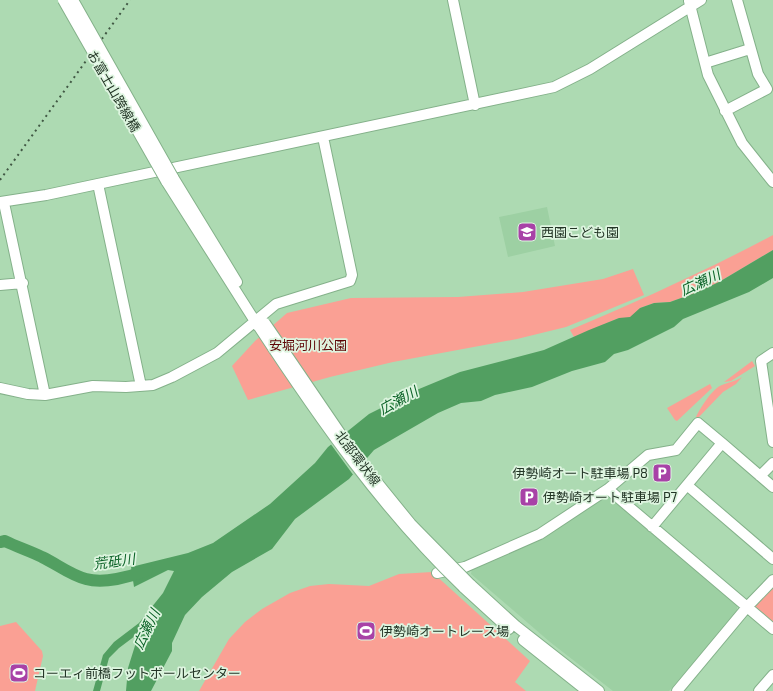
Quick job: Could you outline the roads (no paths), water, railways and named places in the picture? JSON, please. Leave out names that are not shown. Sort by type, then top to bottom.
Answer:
[{"type":"street","name":"お富士山跨線橋","points":[[63,0],[170,179]]},
{"type":"street","name":"お富士山跨線橋","points":[[73,0],[170,179]]},
{"type":"street","points":[[453,0],[475,105]]},
{"type":"street","points":[[45,395],[22,283],[2,203],[543,90],[564,83],[590,69],[690,3],[701,0]]},
{"type":"street","points":[[725,111],[767,90],[758,74],[737,0]]},
{"type":"street","points":[[690,3],[708,75],[742,143],[773,182]]},
{"type":"street","points":[[705,63],[750,49]]},
{"type":"street","points":[[0,388],[28,394],[45,395],[93,386],[141,386],[161,382],[197,364],[232,342],[260,322],[283,301],[350,281],[352,278],[323,137]]},
{"type":"street","name":"北部環状線","points":[[170,179],[260,322],[355,456],[466,585],[512,632],[587,691]]},
{"type":"street","points":[[98,184],[141,386]]},
{"type":"street","points":[[0,285],[22,283]]},
{"type":"street","points":[[773,353],[760,361],[772,425],[773,442]]},
{"type":"street","points":[[437,573],[465,567],[540,534],[608,489],[648,455],[676,450],[698,423],[773,487]]},
{"type":"street","points":[[652,527],[688,486],[722,443]]},
{"type":"street","points":[[760,476],[773,463]]},
{"type":"street","points":[[688,486],[773,559]]},
{"type":"street","points":[[608,489],[773,629]]},
{"type":"street","points":[[677,691],[747,608],[773,580]]},
{"type":"street","name":"北部環状線","points":[[466,585],[599,691]]},
{"type":"street","points":[[759,691],[773,675]]},
{"type":"water","name":"広瀬川","points":[[773,250],[773,278],[749,292],[683,319],[674,327],[628,350],[614,354],[605,362],[572,371],[532,387],[495,395],[481,401],[461,403],[438,413],[374,450],[349,479],[295,519],[272,549],[232,572],[202,597],[185,615],[172,643],[172,651],[151,691],[126,691],[128,668],[139,633],[119,648],[109,658],[100,691],[93,691],[103,655],[114,642],[139,623],[163,593],[174,571],[168,570],[134,587],[131,567],[188,553],[213,543],[270,504],[315,463],[328,447],[369,414],[419,389],[460,372],[544,350],[619,318],[630,317],[640,308],[654,303],[670,302],[695,293],[719,282]]},
{"type":"waterway","name":"荒砥川","points":[[0,542],[5,541],[33,553],[74,575],[86,579],[101,581],[117,579],[147,570]]},
{"type":"railway","points":[[0,180],[130,0]]},
{"type":"place","name":"西園こども園","points":[[527,232]]},
{"type":"place","name":"伊勢崎オート駐車場 P8","points":[[662,473]]},
{"type":"place","name":"伊勢崎オート駐車場 P7","points":[[529,497]]},
{"type":"place","name":"伊勢崎オートレース場","points":[[366,631]]},
{"type":"place","name":"コーエィ前橋フットボールセンター","points":[[19,673]]},
{"type":"park label","name":"安堀河川公園","points":[[308,345]]}]
